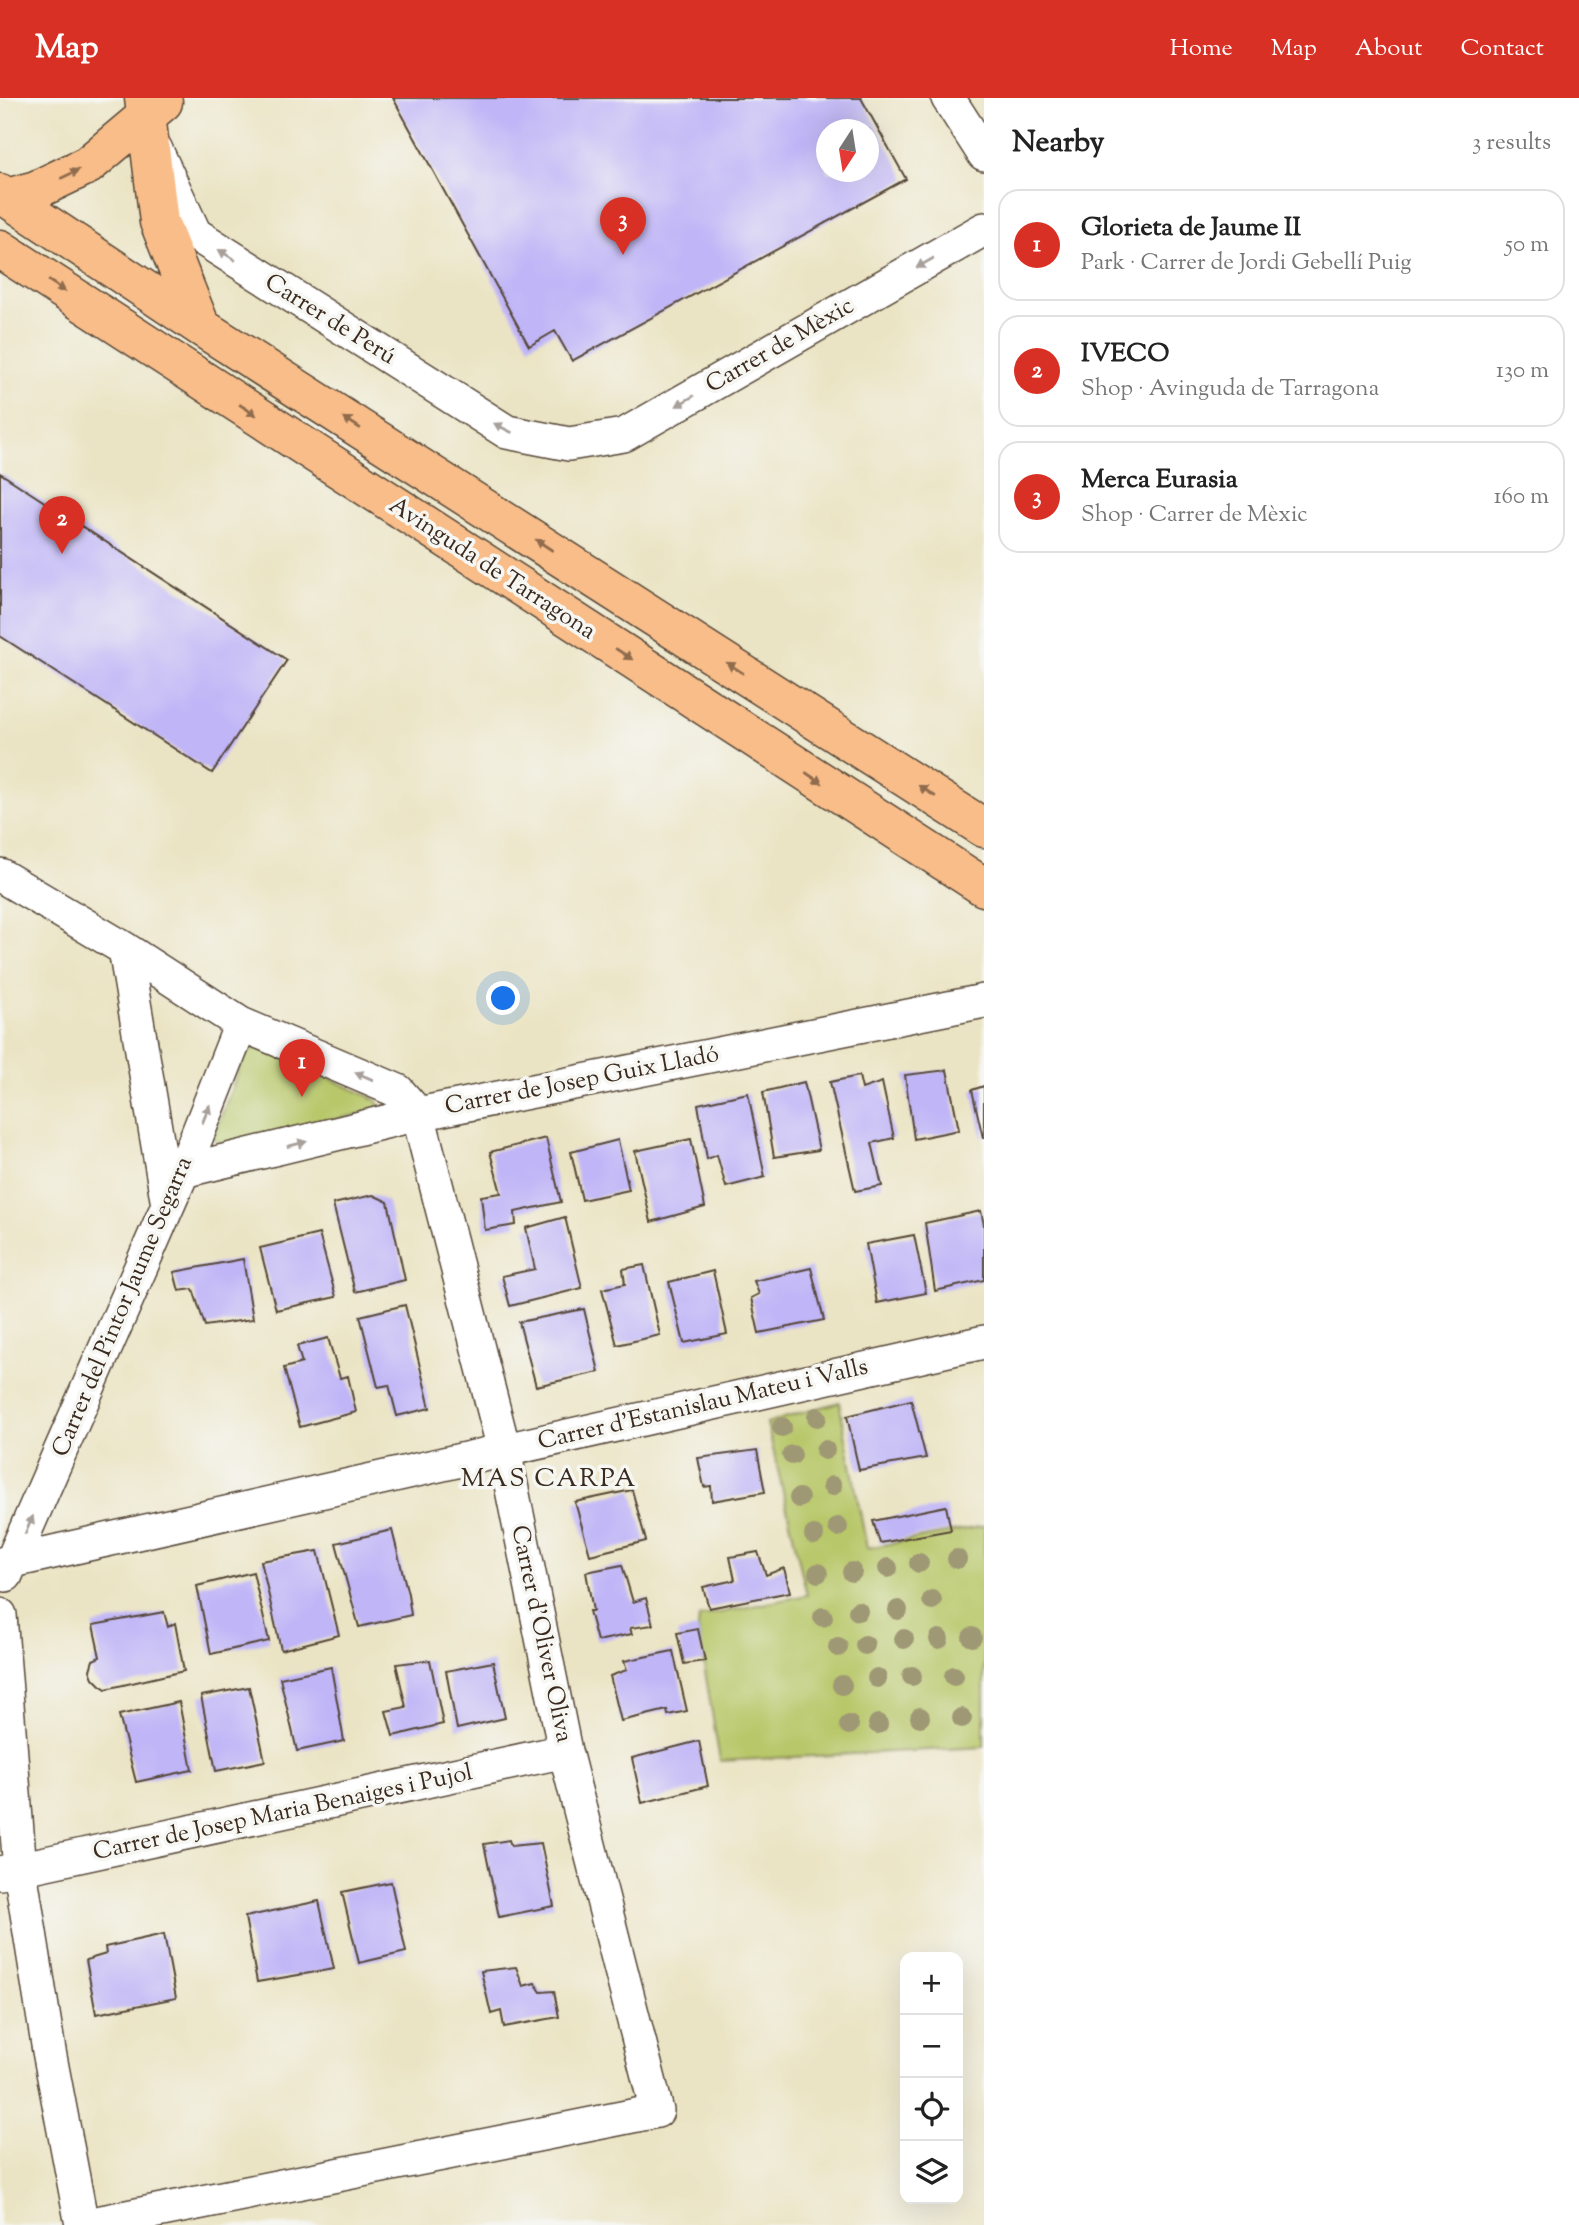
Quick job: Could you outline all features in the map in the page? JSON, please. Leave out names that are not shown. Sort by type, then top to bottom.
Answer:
[{"type":"main road","points":[[2,196],[36,190],[88,165],[151,111]]},
{"type":"main road","points":[[151,111],[159,222],[201,327]]},
{"type":"main road","name":"Avinguda de Tarragona","points":[[2,196],[201,327],[984,828]]},
{"type":"main road","name":"Avinguda de Tarragona","points":[[0,249],[984,887]]},
{"type":"street","points":[[948,98],[984,154]]},
{"type":"street","name":"Carrer de Perú","points":[[151,111],[195,234],[507,432],[569,444]]},
{"type":"street","name":"Carrer de Mèxic","points":[[569,444],[624,435],[984,229]]},
{"type":"street","points":[[0,875],[241,1024],[398,1091],[418,1114]]},
{"type":"street","points":[[125,950],[168,1205]]},
{"type":"street","name":"Carrer de Josep Guix Lladó","points":[[183,1171],[418,1114],[984,1001]]},
{"type":"street","name":"Carrer del Pintor Jaume Segarra","points":[[4,1571],[183,1171],[241,1024]]},
{"type":"street","name":"Carrer d'Oliver Oliva","points":[[84,2225],[657,2111],[565,1751],[504,1450],[418,1114]]},
{"type":"street","name":"Carrer d'Estanislau Mateu i Valls","points":[[4,1571],[504,1450],[984,1342]]},
{"type":"street","points":[[0,1615],[10,1872],[84,2225]]},
{"type":"street","name":"Carrer de Josep Maria Benaiges i Pujol","points":[[10,1872],[565,1751]]},
{"type":"green space","points":[[260,1047],[377,1100],[378,1106],[374,1111],[223,1145],[213,1138],[243,1059],[250,1050]]},
{"type":"green space","points":[[839,1402],[867,1548],[984,1526],[984,1747],[720,1761],[698,1629],[699,1617],[807,1595],[767,1423]]},
{"type":"building","points":[[393,98],[861,98],[873,119],[816,119],[816,182],[879,182],[879,130],[906,179],[572,361],[555,331],[529,346]]},
{"type":"building","points":[[0,473],[287,660],[212,773],[0,636]]},
{"type":"building","points":[[947,1070],[959,1130],[914,1139],[905,1075]]},
{"type":"building","points":[[859,1076],[862,1089],[882,1082],[894,1138],[872,1143],[882,1186],[855,1191],[830,1082]]},
{"type":"building","points":[[804,1082],[819,1150],[774,1157],[763,1092]]},
{"type":"building","points":[[984,1086],[984,1138],[983,1138],[972,1090]]},
{"type":"building","points":[[748,1093],[765,1177],[726,1187],[717,1155],[707,1159],[698,1104]]},
{"type":"building","points":[[546,1138],[561,1202],[515,1212],[516,1225],[485,1230],[481,1196],[501,1193],[490,1152]]},
{"type":"building","points":[[691,1139],[705,1207],[651,1222],[635,1151]]},
{"type":"building","points":[[618,1140],[629,1190],[582,1200],[571,1152]]},
{"type":"building","points":[[373,1195],[388,1202],[405,1280],[355,1292],[333,1204]]},
{"type":"building","points":[[981,1211],[984,1225],[984,1280],[935,1291],[925,1223]]},
{"type":"building","points":[[565,1217],[582,1288],[510,1306],[502,1276],[535,1269],[526,1228]]},
{"type":"building","points":[[319,1234],[336,1297],[276,1310],[260,1248]]},
{"type":"building","points":[[914,1235],[926,1293],[877,1303],[866,1244]]},
{"type":"building","points":[[243,1259],[253,1319],[205,1326],[193,1289],[179,1291],[174,1272]]},
{"type":"building","points":[[644,1265],[660,1335],[617,1345],[602,1289],[625,1284],[623,1269]]},
{"type":"building","points":[[811,1268],[824,1320],[759,1333],[751,1298],[759,1294],[754,1281]]},
{"type":"building","points":[[713,1271],[727,1334],[684,1343],[669,1282]]},
{"type":"building","points":[[405,1305],[430,1408],[397,1416],[389,1385],[378,1387],[360,1316]]},
{"type":"building","points":[[584,1309],[599,1372],[536,1386],[519,1322]]},
{"type":"building","points":[[328,1338],[340,1378],[348,1376],[356,1412],[300,1427],[284,1368],[302,1363],[297,1346]]},
{"type":"building","points":[[911,1400],[926,1458],[859,1470],[847,1416]]},
{"type":"building","points":[[757,1450],[765,1492],[712,1501],[711,1486],[704,1487],[698,1458]]},
{"type":"building","points":[[632,1490],[646,1541],[590,1555],[575,1502]]},
{"type":"building","points":[[946,1506],[951,1530],[880,1543],[873,1521]]},
{"type":"building","points":[[392,1530],[411,1615],[359,1627],[336,1543]]},
{"type":"building","points":[[318,1551],[339,1635],[281,1650],[261,1561]]},
{"type":"building","points":[[758,1552],[766,1575],[784,1568],[790,1592],[709,1608],[703,1587],[735,1580],[730,1557]]},
{"type":"building","points":[[622,1565],[633,1602],[646,1598],[653,1625],[630,1628],[632,1634],[597,1641],[589,1611],[593,1611],[586,1572]]},
{"type":"building","points":[[253,1572],[269,1641],[211,1654],[197,1586]]},
{"type":"building","points":[[164,1612],[168,1627],[175,1623],[184,1671],[106,1689],[100,1685],[90,1670],[93,1660],[100,1657],[93,1625]]},
{"type":"building","points":[[698,1629],[705,1661],[684,1664],[677,1633]]},
{"type":"building","points":[[673,1651],[687,1711],[668,1715],[667,1710],[621,1721],[610,1676],[627,1670],[624,1661]]},
{"type":"building","points":[[430,1660],[443,1724],[393,1736],[386,1711],[406,1707],[396,1664]]},
{"type":"building","points":[[493,1662],[505,1718],[457,1729],[446,1671]]},
{"type":"building","points":[[331,1667],[344,1741],[297,1751],[280,1678]]},
{"type":"building","points":[[249,1687],[265,1761],[216,1771],[201,1696]]},
{"type":"building","points":[[179,1702],[192,1770],[136,1782],[119,1715]]},
{"type":"building","points":[[699,1741],[708,1786],[642,1803],[632,1758]]},
{"type":"building","points":[[509,1840],[511,1846],[541,1843],[554,1906],[499,1917],[484,1844]]},
{"type":"building","points":[[391,1882],[406,1952],[359,1963],[342,1892]]},
{"type":"building","points":[[319,1901],[334,1969],[257,1982],[245,1917]]},
{"type":"building","points":[[164,1934],[176,1998],[96,2014],[86,1960],[106,1954],[105,1947]]},
{"type":"building","points":[[516,1967],[523,1986],[535,1983],[541,1992],[554,1991],[559,2017],[504,2027],[501,2011],[491,2014],[481,1971]]},
{"type":"place","name":"Merca Eurasia","points":[[623,255]]},
{"type":"place","name":"IVECO","points":[[62,554]]},
{"type":"place","name":"Glorieta de Jaume II","points":[[302,1097]]},
{"type":"district","name":"MAS CARPA","points":[[549,1479]]}]
